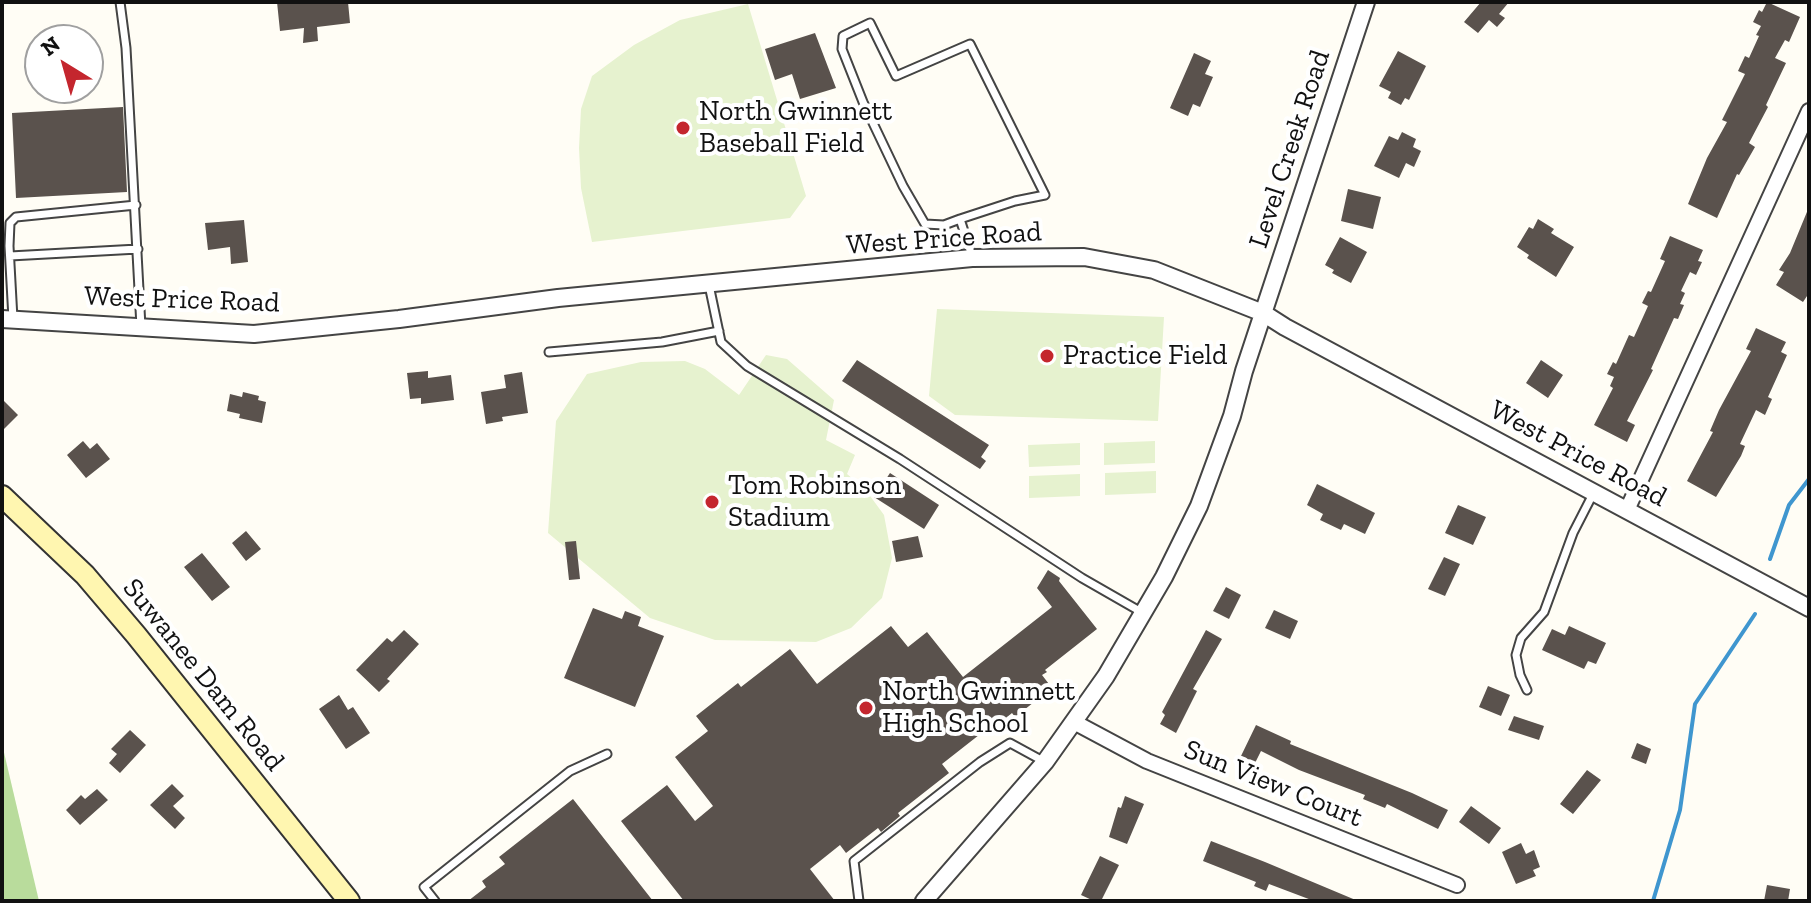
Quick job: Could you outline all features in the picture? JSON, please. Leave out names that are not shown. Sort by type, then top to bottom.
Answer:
[{"type":"main road","name":"Suwanee Dam Road","points":[[2,496],[85,575],[165,669],[349,901]]},
{"type":"street","name":"Level Creek Road","points":[[924,901],[1045,762],[1074,722],[1106,676],[1164,577],[1199,506],[1232,416],[1366,2]]},
{"type":"street","points":[[1627,510],[1809,111]]},
{"type":"street","name":"West Price Road","points":[[8,319],[254,334],[709,283],[972,258],[1084,257],[1154,270],[1263,313],[1809,608]]},
{"type":"street","name":"Sun View Court","points":[[1074,722],[1147,761],[1457,885]]},
{"type":"lane","points":[[120,2],[126,48],[141,327]]},
{"type":"lane","points":[[870,23],[896,76],[970,44],[1045,195],[960,219],[944,225],[925,224],[863,102],[842,49],[843,36],[870,23]]},
{"type":"lane","points":[[8,319],[10,223],[16,217],[136,205]]},
{"type":"lane","points":[[960,219],[972,258]]},
{"type":"lane","points":[[10,256],[138,249]]},
{"type":"lane","points":[[709,283],[721,342],[747,366],[900,459],[1082,578],[1143,613]]},
{"type":"lane","points":[[549,352],[662,342],[719,331]]},
{"type":"lane","points":[[1527,690],[1516,655],[1521,638],[1544,612],[1573,533],[1594,492]]},
{"type":"lane","points":[[859,901],[854,861],[980,762],[1010,743],[1045,762]]},
{"type":"lane","points":[[435,901],[424,887],[570,771],[607,754]]},
{"type":"green space","name":"North Gwinnett Baseball Field","points":[[748,4],[806,196],[790,218],[592,242],[581,188],[579,148],[581,109],[592,76],[634,45],[680,20]]},
{"type":"green space","name":"Practice Field","points":[[937,309],[1164,317],[1158,421],[955,415],[929,396]]},
{"type":"green space","name":"Tom Robinson Stadium","points":[[766,355],[787,359],[834,400],[826,440],[855,455],[847,474],[865,489],[884,515],[892,558],[882,598],[851,628],[816,642],[715,640],[650,618],[548,533],[556,421],[587,374],[641,362],[685,361],[705,369],[739,395]]},
{"type":"green space","points":[[1155,441],[1155,463],[1104,465],[1104,443]]},
{"type":"green space","points":[[1080,443],[1080,465],[1029,467],[1028,445]]},
{"type":"green space","points":[[1156,471],[1156,493],[1105,495],[1105,473]]},
{"type":"green space","points":[[1080,474],[1080,496],[1029,498],[1029,476]]},
{"type":"green space","points":[[2,744],[39,901],[2,901]]},
{"type":"building","points":[[277,2],[348,2],[350,23],[317,27],[318,41],[303,43],[304,28],[280,31]]},
{"type":"building","points":[[1481,2],[1509,2],[1499,14],[1505,18],[1497,27],[1489,20],[1478,33],[1464,22]]},
{"type":"building","points":[[1767,2],[1800,17],[1789,42],[1785,40],[1775,58],[1786,63],[1749,143],[1755,147],[1737,174],[1717,218],[1688,204],[1707,158],[1727,122],[1722,120],[1745,74],[1738,71],[1745,56],[1749,58],[1759,36],[1756,35],[1761,26],[1753,22]]},
{"type":"building","points":[[815,33],[836,88],[800,99],[792,74],[775,80],[765,49]]},
{"type":"building","points":[[1398,51],[1426,66],[1409,100],[1405,98],[1401,105],[1388,98],[1391,92],[1379,86]]},
{"type":"building","points":[[1194,53],[1211,61],[1205,74],[1213,77],[1200,107],[1193,104],[1188,116],[1170,108]]},
{"type":"building","points":[[123,107],[127,192],[16,198],[12,113]]},
{"type":"building","points":[[1402,132],[1416,139],[1413,147],[1421,151],[1414,167],[1406,163],[1399,178],[1374,166],[1389,136],[1398,140]]},
{"type":"building","points":[[1348,189],[1381,197],[1373,229],[1341,221]]},
{"type":"building","points":[[1809,207],[1809,293],[1803,302],[1776,285],[1784,272],[1779,270],[1790,253]]},
{"type":"building","points":[[1538,219],[1554,229],[1551,233],[1574,247],[1556,277],[1527,258],[1529,255],[1517,247]]},
{"type":"building","points":[[244,220],[248,262],[231,264],[230,247],[208,250],[205,223]]},
{"type":"building","points":[[1670,236],[1703,250],[1698,261],[1702,262],[1696,275],[1690,272],[1681,291],[1685,293],[1680,304],[1684,305],[1678,319],[1674,318],[1653,370],[1627,421],[1635,425],[1627,442],[1594,425],[1613,388],[1610,386],[1614,377],[1607,374],[1613,362],[1616,364],[1629,335],[1634,337],[1648,306],[1642,303],[1648,291],[1651,292],[1665,261],[1660,259]]},
{"type":"building","points":[[1340,237],[1367,252],[1351,283],[1332,273],[1334,270],[1325,265]]},
{"type":"building","points":[[1756,328],[1786,342],[1781,352],[1787,355],[1768,397],[1772,399],[1765,415],[1756,410],[1740,444],[1745,446],[1741,456],[1716,497],[1687,481],[1713,432],[1710,431],[1719,410],[1751,351],[1746,349]]},
{"type":"building","points":[[857,360],[989,445],[981,457],[986,461],[980,469],[842,381]]},
{"type":"building","points":[[1541,360],[1563,375],[1548,398],[1526,383]]},
{"type":"building","points":[[428,371],[428,378],[451,375],[454,400],[421,404],[421,398],[410,399],[407,373]]},
{"type":"building","points":[[522,372],[528,413],[502,417],[503,421],[486,424],[481,392],[506,388],[504,375]]},
{"type":"building","points":[[243,392],[259,396],[258,400],[266,402],[262,423],[239,418],[240,414],[227,411],[230,394],[242,397]]},
{"type":"building","points":[[2,399],[18,415],[2,431]]},
{"type":"building","points":[[83,441],[90,449],[97,443],[110,459],[86,478],[67,455]]},
{"type":"building","points":[[890,473],[939,505],[924,529],[874,497]]},
{"type":"building","points":[[1317,484],[1375,513],[1365,534],[1344,524],[1341,530],[1320,520],[1323,514],[1307,505]]},
{"type":"building","points":[[1458,505],[1486,517],[1473,545],[1445,533]]},
{"type":"building","points":[[246,531],[261,549],[246,561],[232,543]]},
{"type":"building","points":[[918,536],[923,557],[896,562],[892,541]]},
{"type":"building","points":[[576,541],[580,579],[569,580],[565,542]]},
{"type":"building","points":[[202,553],[230,587],[212,601],[184,567]]},
{"type":"building","points":[[1444,557],[1460,564],[1445,596],[1428,589]]},
{"type":"building","name":"North Gwinnett High School","points":[[1048,570],[1060,578],[1059,581],[1097,629],[1045,670],[1047,672],[1042,675],[1052,688],[1015,717],[1012,713],[995,727],[993,724],[942,764],[949,773],[898,813],[900,816],[881,832],[878,828],[846,853],[840,845],[810,869],[835,901],[684,901],[621,821],[667,785],[695,821],[713,806],[675,757],[708,731],[696,716],[738,683],[741,687],[790,649],[817,684],[891,626],[908,647],[927,632],[963,677],[1052,607],[1037,588]]},
{"type":"building","points":[[1226,587],[1241,595],[1229,619],[1213,611]]},
{"type":"building","points":[[593,608],[622,619],[625,611],[641,617],[638,626],[664,636],[635,707],[564,678]]},
{"type":"building","points":[[1274,610],[1298,621],[1290,639],[1265,628]]},
{"type":"building","points":[[1569,626],[1606,643],[1596,664],[1588,661],[1584,669],[1542,650],[1552,629],[1565,635]]},
{"type":"building","points":[[404,630],[419,644],[379,692],[356,670],[387,638],[392,642]]},
{"type":"building","points":[[1206,630],[1222,639],[1193,689],[1197,691],[1176,733],[1160,724],[1165,715],[1162,712]]},
{"type":"building","points":[[1488,686],[1510,695],[1501,716],[1479,707]]},
{"type":"building","points":[[339,695],[348,710],[353,707],[370,733],[346,749],[319,709]]},
{"type":"building","points":[[1514,716],[1544,726],[1539,740],[1508,730]]},
{"type":"building","points":[[1256,725],[1291,741],[1290,744],[1448,810],[1438,829],[1387,804],[1385,808],[1363,799],[1365,795],[1299,770],[1261,751],[1255,763],[1241,756]]},
{"type":"building","points":[[130,730],[146,745],[120,773],[109,763],[117,754],[111,749]]},
{"type":"building","points":[[1637,743],[1651,749],[1646,764],[1631,758]]},
{"type":"building","points":[[1587,770],[1601,780],[1573,814],[1560,804]]},
{"type":"building","points":[[172,784],[184,796],[173,806],[185,818],[175,829],[150,805]]},
{"type":"building","points":[[97,789],[108,800],[80,825],[66,810],[81,795],[85,799]]},
{"type":"building","points":[[1125,796],[1144,804],[1127,844],[1109,837],[1118,807],[1121,808]]},
{"type":"building","points":[[573,799],[653,901],[468,901],[486,887],[482,881],[505,864],[499,857]]},
{"type":"building","points":[[1471,806],[1501,828],[1489,844],[1459,822]]},
{"type":"building","points":[[1211,841],[1358,901],[1314,901],[1269,884],[1266,891],[1254,886],[1256,882],[1203,861]]},
{"type":"building","points":[[1521,843],[1526,854],[1534,850],[1540,867],[1533,870],[1536,876],[1516,884],[1502,852]]},
{"type":"building","points":[[1100,856],[1119,865],[1101,901],[1094,901],[1081,895]]},
{"type":"building","points":[[1767,885],[1790,889],[1788,901],[1764,901]]},
{"type":"waterway","points":[[1770,559],[1789,505],[1809,479]]},
{"type":"waterway","points":[[1653,901],[1680,810],[1695,704],[1755,614]]},
{"type":"place","name":"North Gwinnett Baseball Field","points":[[683,128]]},
{"type":"place","name":"Practice Field","points":[[1047,356]]},
{"type":"place","name":"Tom Robinson Stadium","points":[[712,502]]},
{"type":"place","name":"North Gwinnett High School","points":[[866,708]]}]
